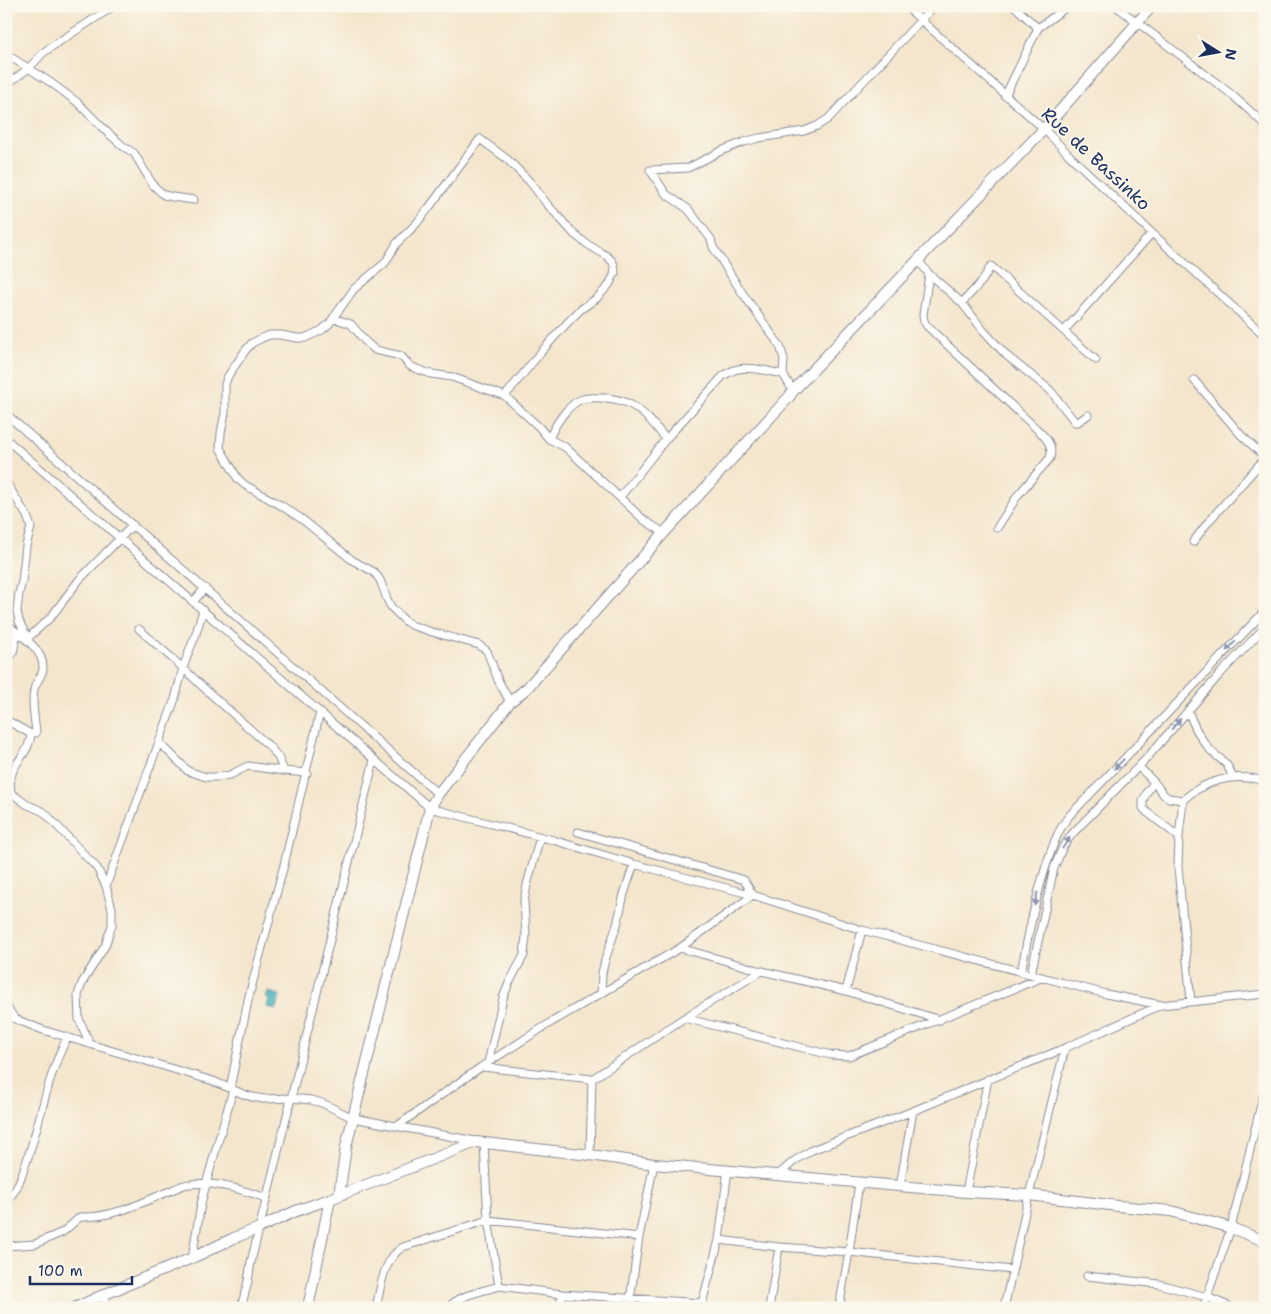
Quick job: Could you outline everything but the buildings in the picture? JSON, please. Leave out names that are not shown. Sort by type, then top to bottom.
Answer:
[{"type":"street","points":[[6,85],[29,68],[44,52],[60,40],[114,6]]},
{"type":"street","name":"Rue de Bassinko","points":[[905,6],[1044,129],[1152,233],[1265,336]]},
{"type":"street","points":[[793,391],[783,374],[784,359],[780,346],[722,262],[709,236],[688,209],[666,194],[650,170],[688,168],[721,151],[744,142],[804,132],[817,126],[828,119],[934,6]]},
{"type":"street","points":[[1014,6],[1038,28]]},
{"type":"street","points":[[1005,96],[1038,28],[1068,6]]},
{"type":"street","points":[[1116,6],[1120,11],[1138,22],[1232,94],[1265,126]]},
{"type":"street","points":[[308,1308],[430,808],[438,794],[510,702],[527,688],[793,391],[1044,129],[1152,6]]},
{"type":"street","points":[[6,54],[77,102],[108,133],[134,153],[153,185],[164,195],[194,200]]},
{"type":"street","points":[[505,396],[568,322],[580,310],[597,298],[609,285],[615,273],[614,265],[607,256],[575,234],[547,204],[530,182],[507,159],[480,139],[428,209],[397,243],[385,263],[354,289],[322,330],[305,338],[270,335],[252,343],[245,351],[228,376],[225,384],[225,413],[220,448],[238,479],[245,485],[303,520],[352,560],[374,572],[380,580],[391,607],[405,622],[432,632],[480,645],[484,648],[510,702]]},
{"type":"street","points":[[1064,331],[1152,233]]},
{"type":"street","points":[[918,260],[929,274],[962,303],[1007,356],[1050,390],[1075,422],[1088,415]]},
{"type":"street","points":[[962,303],[982,281],[991,266],[1096,360]]},
{"type":"street","points":[[929,274],[923,315],[927,326],[1040,432],[1051,446],[1050,458],[1018,495],[997,528]]},
{"type":"street","points":[[333,318],[351,324],[372,348],[398,355],[410,366],[431,374],[452,377],[505,396],[539,427],[549,439],[565,447],[644,520],[664,533]]},
{"type":"street","points":[[620,497],[666,439],[724,376],[740,368],[783,374]]},
{"type":"street","points":[[1193,542],[1265,457],[1241,434],[1194,380]]},
{"type":"street","points":[[549,439],[556,423],[570,406],[583,398],[605,398],[619,400],[632,405],[666,439]]},
{"type":"street","points":[[6,414],[438,794]]},
{"type":"street","points":[[6,439],[430,808],[754,895],[862,930],[1106,994],[1161,1006]]},
{"type":"street","points":[[6,482],[27,516],[31,527],[24,556],[17,611],[19,621],[41,660],[43,668],[42,675],[33,691],[36,733]]},
{"type":"street","points":[[29,640],[51,616],[79,580],[133,525]]},
{"type":"street","points":[[193,602],[205,588]]},
{"type":"street","points":[[106,886],[175,699],[183,668],[203,610]]},
{"type":"street","points":[[1021,972],[1038,890],[1056,836],[1062,825],[1265,611]]},
{"type":"street","points":[[6,624],[29,640]]},
{"type":"street","points":[[1031,974],[1054,868],[1063,846],[1072,834],[1139,767],[1221,672],[1265,627]]},
{"type":"street","points":[[139,629],[269,746],[278,757],[284,771]]},
{"type":"street","points":[[6,662],[13,653],[16,632]]},
{"type":"street","points":[[1188,710],[1192,722],[1206,745],[1230,769],[1232,778]]},
{"type":"street","points":[[192,1258],[201,1204],[231,1089],[249,996],[307,773],[320,712]]},
{"type":"street","points":[[6,720],[31,734],[26,750],[12,771],[9,791],[26,804],[44,812],[96,868],[106,886],[112,909],[112,925],[105,946],[82,983],[78,995],[79,1019],[90,1044]]},
{"type":"street","points":[[159,742],[188,771],[206,777],[230,775],[248,766],[307,773]]},
{"type":"street","points":[[241,1308],[248,1281],[250,1262],[374,760]]},
{"type":"street","points":[[1139,767],[1164,795],[1169,798],[1183,800]]},
{"type":"street","points":[[1191,1002],[1179,875],[1178,837],[1183,800],[1193,790],[1212,782],[1240,777],[1265,781]]},
{"type":"street","points":[[1154,782],[1143,801],[1144,808],[1178,837]]},
{"type":"street","points":[[578,832],[744,880],[754,895]]},
{"type":"street","points":[[484,1065],[503,998],[524,957],[526,936],[524,901],[526,885],[540,837]]},
{"type":"street","points":[[601,994],[605,960],[634,864]]},
{"type":"street","points":[[397,1126],[484,1065],[550,1022],[680,948],[754,895]]},
{"type":"street","points":[[846,991],[862,930]]},
{"type":"street","points":[[680,948],[762,971],[846,991],[940,1020]]},
{"type":"street","points":[[484,1065],[592,1079],[684,1018],[762,971]]},
{"type":"street","points":[[684,1018],[838,1057],[848,1056],[1043,977]]},
{"type":"street","points":[[778,1175],[794,1160],[812,1150],[913,1111],[1161,1006],[1265,994]]},
{"type":"street","points":[[6,1006],[15,1019]]},
{"type":"street","points":[[6,1016],[67,1038],[213,1081],[243,1094],[264,1099],[291,1098],[311,1100],[322,1103],[353,1118],[480,1142],[654,1164],[966,1192],[1029,1195],[1171,1211],[1231,1228],[1265,1241]]},
{"type":"street","points":[[6,1201],[13,1194],[24,1168],[54,1067],[59,1052],[67,1038]]},
{"type":"street","points":[[1004,1308],[1065,1048]]},
{"type":"street","points":[[590,1155],[592,1079]]},
{"type":"street","points":[[966,1192],[988,1079]]},
{"type":"street","points":[[1203,1308],[1231,1228],[1265,1088]]},
{"type":"street","points":[[900,1186],[913,1111]]},
{"type":"street","points":[[76,1308],[296,1211],[480,1142]]},
{"type":"street","points":[[480,1142],[488,1220],[499,1286]]},
{"type":"street","points":[[629,1308],[639,1237],[654,1164]]},
{"type":"street","points":[[448,1308],[458,1299],[499,1286],[562,1294],[702,1305],[719,1240],[728,1170]]},
{"type":"street","points":[[839,1308],[859,1183]]},
{"type":"street","points":[[6,1246],[35,1244],[63,1232],[80,1218],[116,1213],[188,1184],[206,1184],[245,1190],[266,1198]]},
{"type":"street","points":[[376,1308],[385,1271],[396,1252],[403,1247],[488,1220],[639,1237]]},
{"type":"street","points":[[719,1240],[1012,1270]]},
{"type":"street","points":[[769,1308],[779,1247]]},
{"type":"street","points":[[1087,1276],[1159,1284],[1207,1297],[1233,1308]]},
{"type":"street","points":[[559,1308],[562,1294]]},
{"type":"street","points":[[103,1295],[107,1308]]},
{"type":"water","points":[[268,992],[280,995],[276,1010],[267,1007],[269,999],[266,998]]}]
